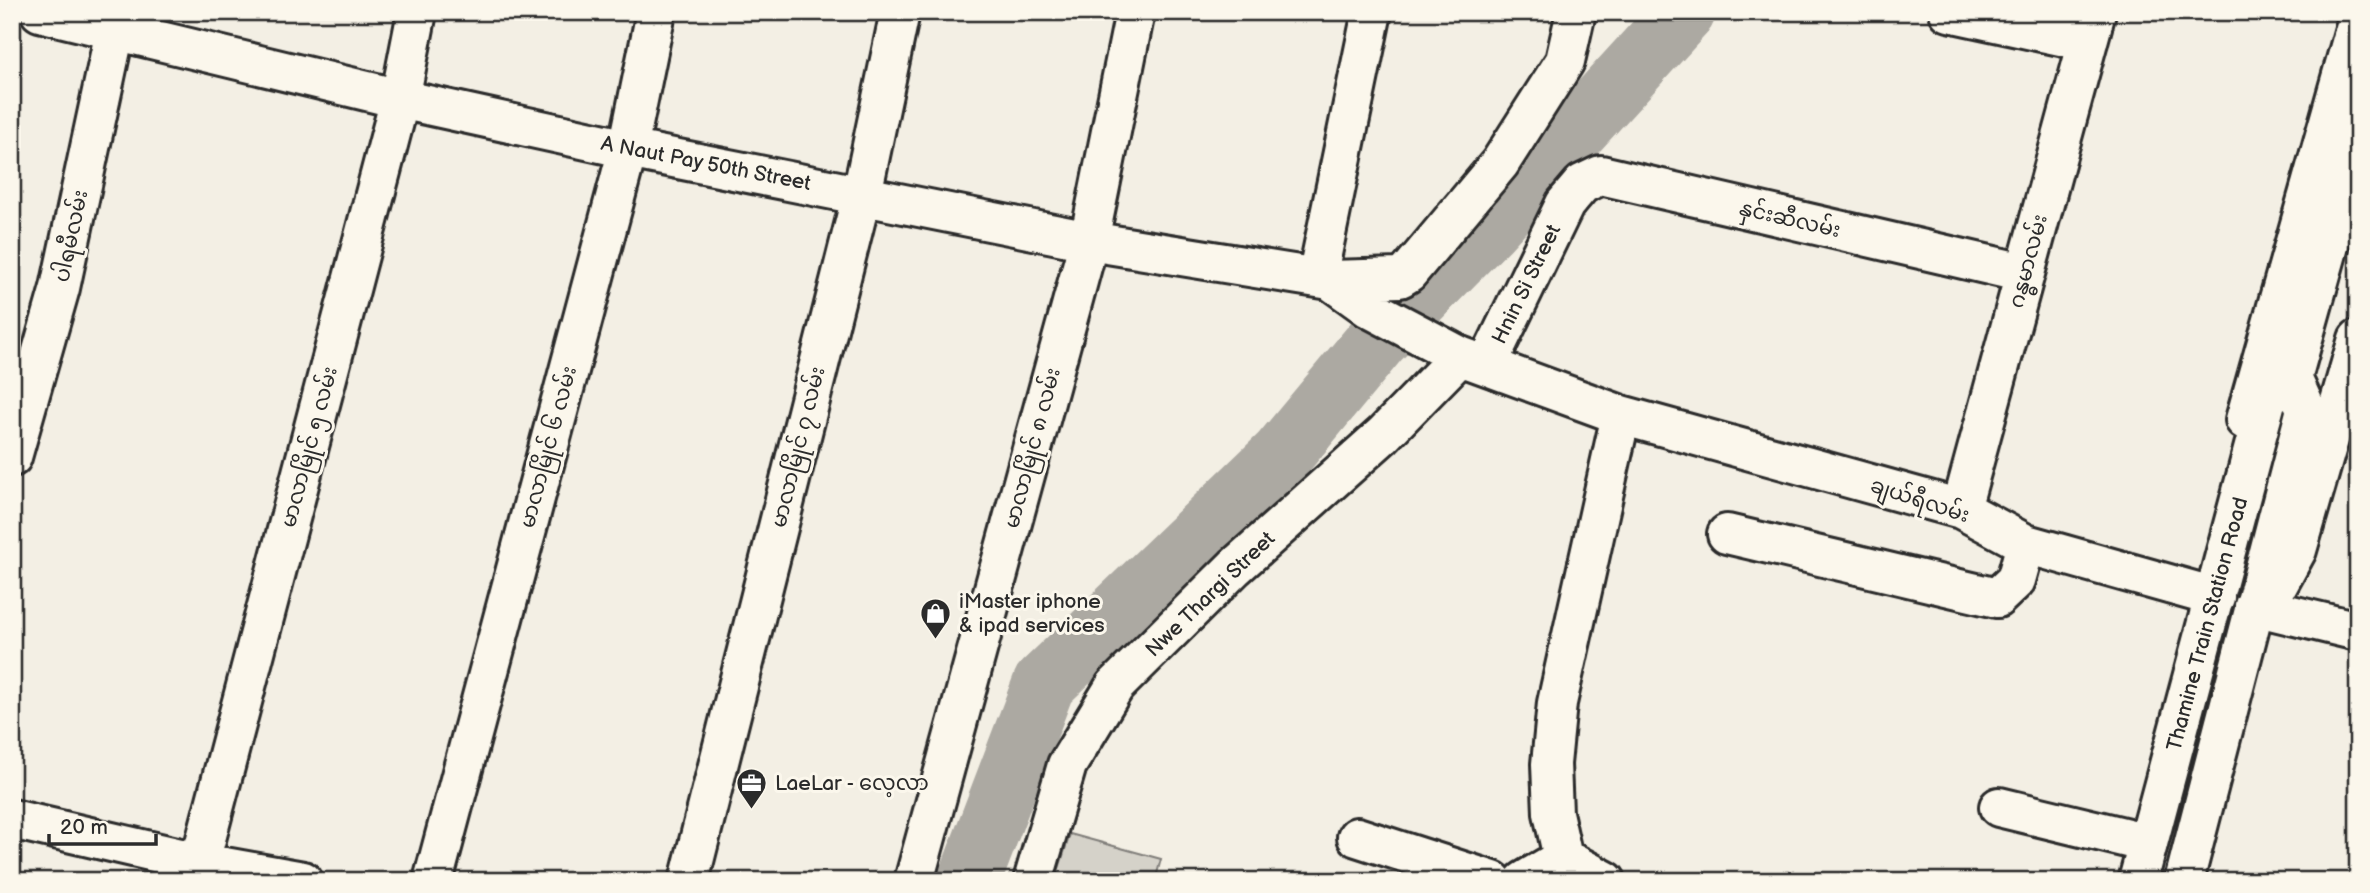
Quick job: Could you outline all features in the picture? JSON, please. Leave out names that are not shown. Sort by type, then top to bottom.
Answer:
[{"type":"street","name":"A Naut Pay 50th Street","points":[[40,12],[117,22],[400,99],[628,149],[1089,241],[1324,279],[1368,308],[1427,338]]},
{"type":"street","name":"မာလာမြိုင် ၅ လမ်း","points":[[198,872],[400,99],[417,12]]},
{"type":"street","name":"မာလာမြိုင် ၆ လမ်း","points":[[433,881],[628,149],[656,12]]},
{"type":"street","name":"မာလာမြိုင် ၇ လမ်း","points":[[689,881],[862,194],[900,12]]},
{"type":"street","name":"မာလာမြိုင် ၈ လမ်း","points":[[914,881],[1089,241],[1135,12]]},
{"type":"street","points":[[1371,12],[1324,279],[1400,278],[1408,273],[1500,163],[1565,61],[1576,12]]},
{"type":"street","points":[[1949,12],[2092,27]]},
{"type":"street","points":[[2215,597],[2206,572],[2213,535],[2358,18]]},
{"type":"street","name":"ပါရမီလမ်း","points":[[12,457],[60,288],[117,22]]},
{"type":"street","name":"ဂန္ဓမာလမ်း","points":[[1961,509],[2092,27]]},
{"type":"street","points":[[2292,378],[2358,142]]},
{"type":"street","name":"နှင်းဆီလမ်း","points":[[1565,204],[1582,184],[1601,175],[2024,273]]},
{"type":"street","name":"Hnin Si Street","points":[[1473,361],[1565,204]]},
{"type":"street","name":"ချယ်ရီလမ်း","points":[[1427,338],[1473,361],[1621,415],[1961,509],[2026,544],[2215,597]]},
{"type":"street","points":[[2254,606],[2278,585],[2297,550],[2358,338]]},
{"type":"street","name":"Nwe Thargi Street","points":[[1033,881],[1067,765],[1115,686],[1235,567],[1383,435],[1473,361]]},
{"type":"street","name":"Thamine Train Station Road","points":[[2138,881],[2267,398],[2292,378],[2306,409],[2184,881]]},
{"type":"street","points":[[1606,881],[1563,858],[1553,813],[1551,764],[1557,703],[1621,415]]},
{"type":"street","points":[[1727,534],[1997,598],[2016,580],[2026,544]]},
{"type":"street","points":[[2254,606],[2358,631]]},
{"type":"street","points":[[1999,807],[2148,843]]},
{"type":"street","points":[[12,819],[198,872],[303,881]]},
{"type":"street","points":[[1357,837],[1493,881]]},
{"type":"street","points":[[1524,881],[1563,858]]},
{"type":"shaded area","points":[[1070,834],[1161,859],[1155,881],[1055,881]]},
{"type":"waterway","points":[[969,881],[1044,684],[1281,456],[1378,339],[1487,228],[1684,12]]},
{"type":"place","name":"iMaster iphone & ipad services","points":[[936,640]]},
{"type":"place","name":"LaeLar - လေ့လာ","points":[[752,810]]}]
